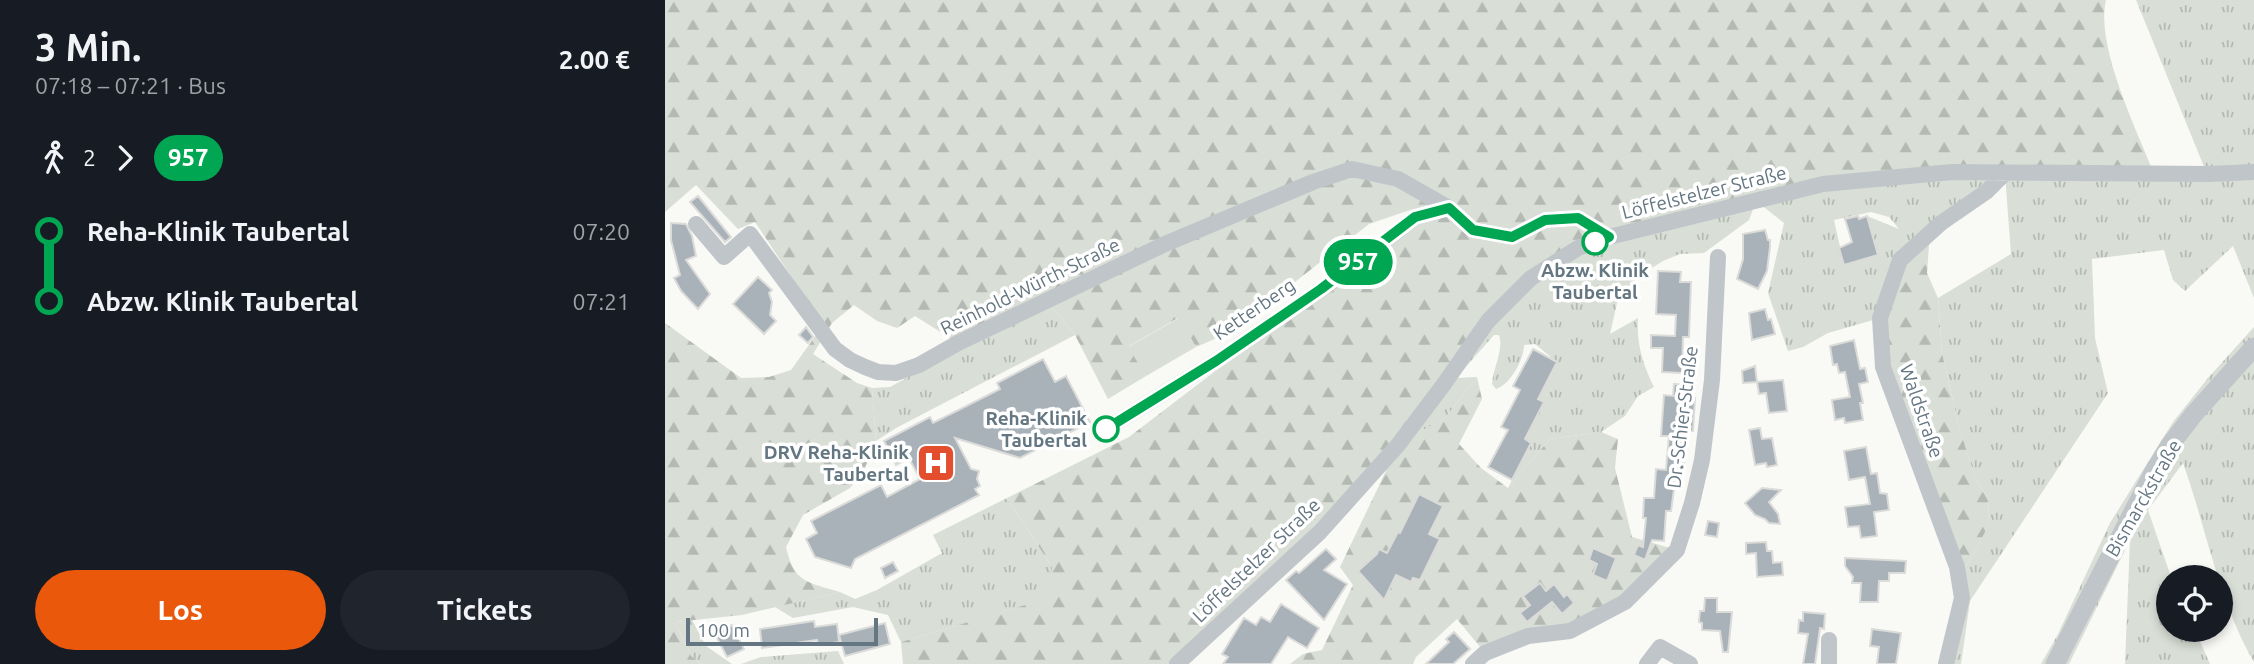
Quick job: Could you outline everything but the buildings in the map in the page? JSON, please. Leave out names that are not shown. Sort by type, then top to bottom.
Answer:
[{"type":"street","name":"Reinhold-Würth-Straße","points":[[696,224],[724,257],[750,234],[835,349],[865,367],[878,372],[896,373],[919,365],[1164,244],[1313,182],[1352,169],[1398,179],[1449,208]]},
{"type":"street","name":"Löffelstelzer Straße","points":[[1177,664],[1320,531],[1398,445],[1488,321],[1531,278],[1578,248],[1609,237],[1823,184],[1952,172],[2254,172]]},
{"type":"street","name":"Waldstraße","points":[[1946,664],[1962,598],[1957,567],[1884,368],[1880,318],[1900,260],[1941,223],[1986,192],[2005,173]]},
{"type":"street","points":[[1449,208],[1473,230],[1512,237],[1545,220],[1578,218],[1609,237]]},
{"type":"street","name":"Ketterberg","points":[[1106,429],[1216,361],[1331,282],[1415,217],[1449,208]]},
{"type":"street","name":"Dr.-Schier-Straße","points":[[1473,664],[1485,653],[1528,636],[1570,631],[1625,602],[1677,550],[1702,460],[1712,380],[1719,257]]},
{"type":"street","name":"Bismarckstraße","points":[[2055,664],[2158,465],[2194,414],[2254,348]]},
{"type":"street","points":[[1829,639],[1829,664]]},
{"type":"street","points":[[1647,664],[1660,647],[1691,664]]},
{"type":"green space","points":[[665,0],[2106,0],[2104,19],[2112,64],[2128,112],[2154,174],[2005,173],[1823,184],[1609,237],[1531,278],[1400,443],[1446,417],[1477,377],[1482,399],[1459,444],[1481,468],[1508,488],[1550,439],[1601,432],[1618,439],[1615,468],[1632,537],[1677,550],[1625,602],[1570,631],[1485,653],[1457,619],[1416,657],[1413,664],[1290,664],[1303,654],[1322,650],[1353,585],[1340,567],[1397,448],[1177,664],[903,664],[901,642],[1049,598],[1052,567],[1007,498],[1129,437],[1405,226],[1413,209],[1369,224],[1231,332],[1196,347],[1178,318],[1129,346],[1146,376],[1108,399],[1075,335],[1047,301],[958,343],[915,316],[897,328],[877,321],[854,305],[832,323],[813,354],[857,383],[872,388],[876,441],[864,470],[850,488],[803,515],[786,547],[793,568],[804,579],[840,592],[742,615],[675,622],[691,656],[702,664],[665,664],[665,323],[741,378],[769,377],[791,370],[822,323],[755,222],[738,229],[696,185],[665,212]]},
{"type":"green space","points":[[2136,0],[2254,0],[2254,298],[2233,246],[2185,291],[2173,280],[2164,250],[2092,259],[2095,338],[2108,393],[1970,601],[1961,664],[1946,664],[1962,598],[1957,567],[1967,565],[1989,525],[1988,499],[1975,477],[1959,427],[1942,353],[1938,298],[2011,254],[2005,174],[1986,192],[1941,223],[1900,260],[1880,318],[1828,333],[1803,347],[1788,351],[1768,293],[1784,223],[1756,201],[1749,220],[1704,253],[1680,254],[1637,277],[1617,303],[1610,334],[1638,318],[1641,354],[1654,387],[1638,396],[1625,416],[1601,432],[1550,439],[1508,488],[1531,443],[1525,439],[1544,403],[1538,399],[1557,362],[1535,344],[1524,345],[1516,370],[1507,382],[1496,389],[1492,384],[1500,341],[1499,335],[1494,335],[1456,378],[1477,377],[1446,417],[1398,445],[1488,321],[1531,278],[1578,248],[1609,237],[1823,184],[1952,172],[2207,174]],"holes":[[[1871,212],[1889,217],[1899,229],[1867,216],[1878,255],[1844,265],[1834,220]]]},
{"type":"green space","points":[[1930,232],[1927,273],[1938,298],[1942,353],[1959,427],[1975,477],[1988,499],[1989,525],[1967,565],[1957,567],[1883,367],[1880,318],[1900,260]]},
{"type":"green space","points":[[1047,301],[1075,335],[876,441],[872,388],[890,387]]},
{"type":"green space","points":[[1179,318],[1196,347],[1146,376],[1128,347]]},
{"type":"green space","points":[[2254,327],[2254,662],[2233,618],[2233,565],[2215,565],[2183,463],[2148,510],[2167,565],[2156,565],[2156,642],[2200,642],[2210,664],[2125,664],[2130,540],[2069,664],[2041,664],[2110,523],[2173,422]]},
{"type":"green space","points":[[1007,498],[1052,567],[1050,598],[901,642],[888,615],[853,607],[793,618],[775,607],[840,592],[855,599],[877,590],[942,553],[933,535]]},
{"type":"green space","points":[[692,620],[706,646],[732,664],[702,664],[691,656],[675,622]]},
{"type":"green space","points":[[838,651],[844,664],[741,664],[761,657]]},
{"type":"bus line","name":"957","points":[[1106,429],[1216,361],[1342,275],[1415,217],[1449,208],[1473,230],[1512,237],[1545,220],[1578,218],[1609,237],[1595,242]]},
{"type":"place","name":"Abzw. Klinik Taubertal","points":[[1595,242]]},
{"type":"place","name":"Reha-Klinik Taubertal","points":[[1106,429]]},
{"type":"place","name":"DRV Reha-Klinik Taubertal","points":[[936,463]]}]
